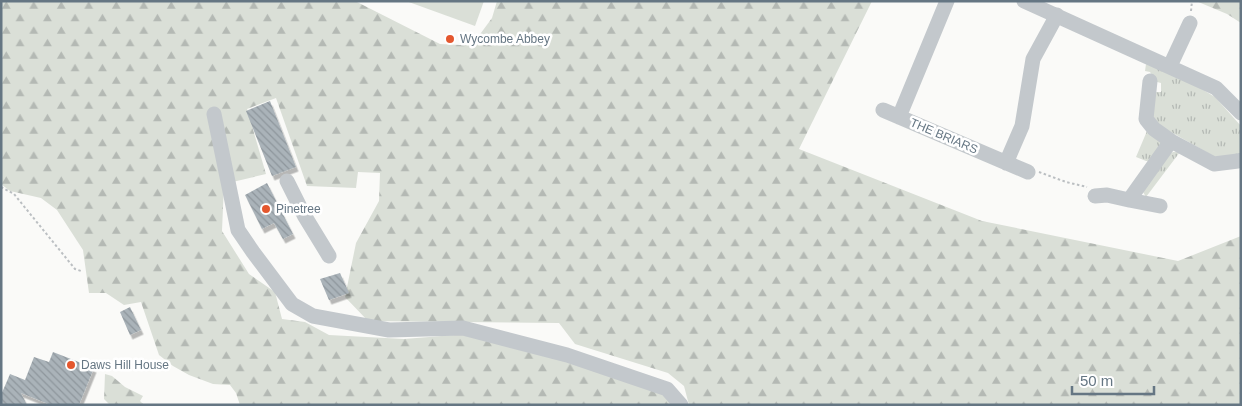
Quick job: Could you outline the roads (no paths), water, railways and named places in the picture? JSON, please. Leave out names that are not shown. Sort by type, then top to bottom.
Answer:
[{"type":"street","points":[[899,117],[947,1]]},
{"type":"street","points":[[1024,1],[1216,88],[1241,113]]},
{"type":"street","points":[[1006,163],[1022,126],[1033,60],[1057,15]]},
{"type":"street","points":[[1170,66],[1190,23]]},
{"type":"street","points":[[1150,81],[1146,119],[1154,129],[1171,141],[1214,164],[1241,160]]},
{"type":"street","name":"THE BRIARS","points":[[882,110],[1028,172]]},
{"type":"street","points":[[214,114],[238,230],[252,252],[292,304],[312,316],[389,330],[463,328],[567,355],[667,389],[681,405]]},
{"type":"street","points":[[1129,200],[1171,141]]},
{"type":"street","points":[[287,181],[304,215],[329,256]]},
{"type":"street","points":[[1097,193],[1160,206]]},
{"type":"place","name":"Wycombe Abbey","points":[[450,39]]},
{"type":"place","name":"Pinetree","points":[[266,209]]},
{"type":"place","name":"Daws Hill House","points":[[71,365]]}]
